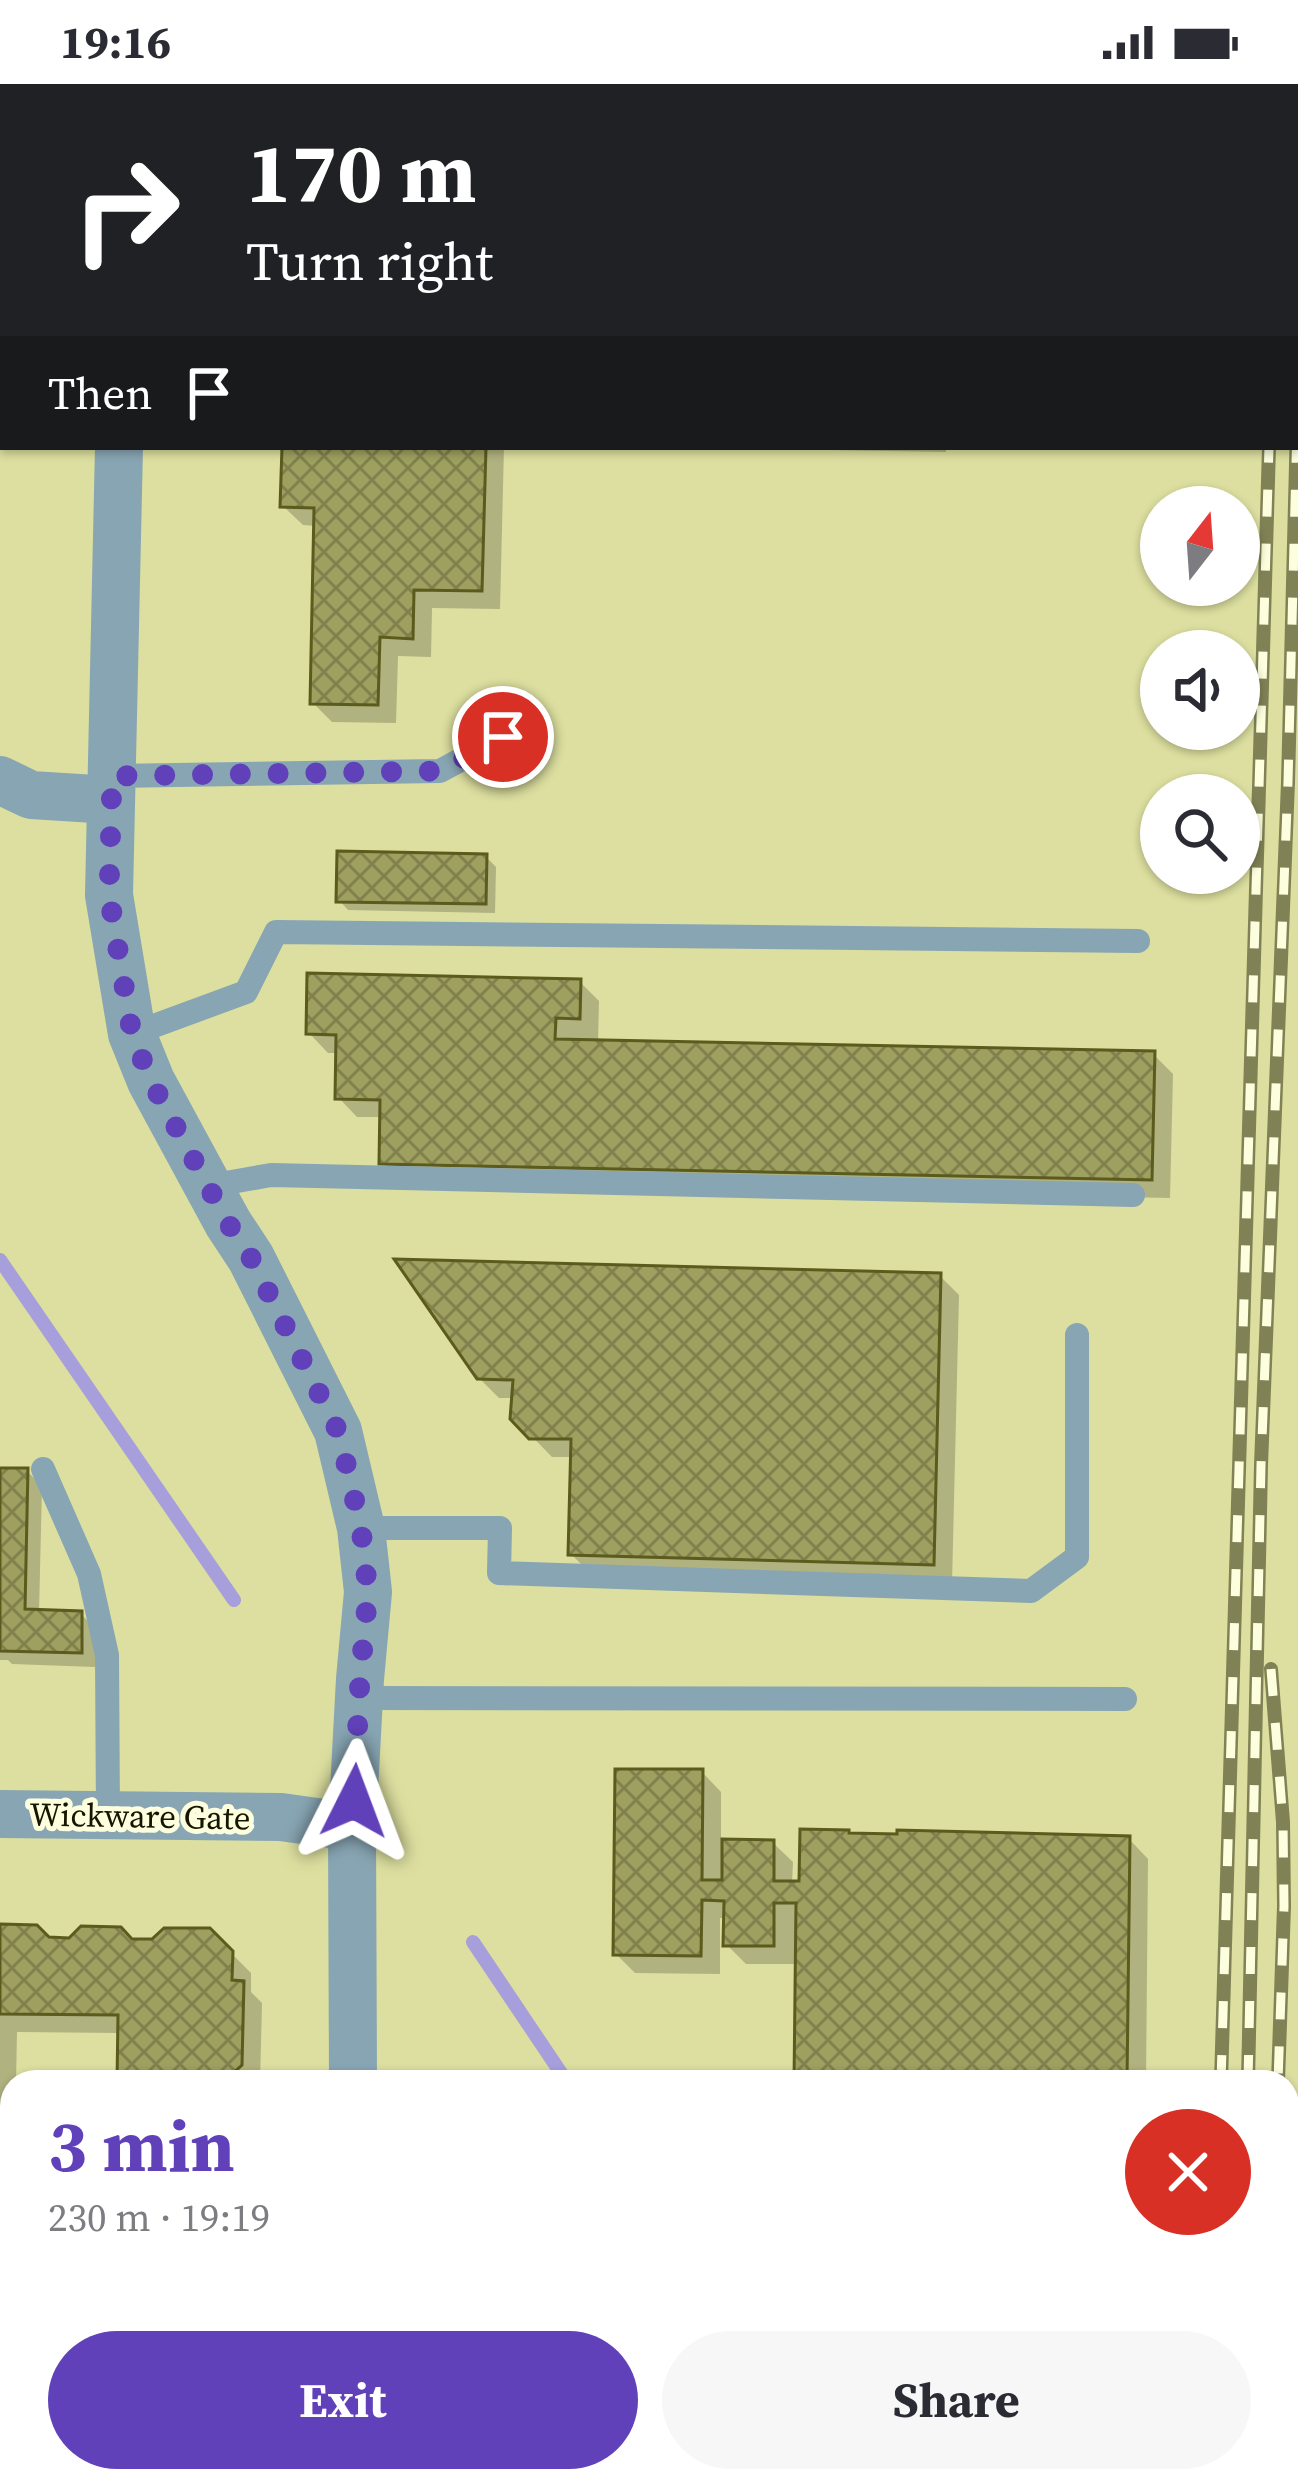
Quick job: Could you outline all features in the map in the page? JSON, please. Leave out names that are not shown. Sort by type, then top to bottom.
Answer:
[{"type":"street","points":[[119,450],[109,895],[132,1034],[151,1081],[251,1258],[338,1431],[361,1528],[368,1592],[352,1828],[353,2070]]},
{"type":"street","points":[[0,780],[31,795],[111,788]]},
{"type":"street","name":"Wickware Gate","points":[[0,1814],[281,1817],[352,1828]]},
{"type":"lane","points":[[111,788],[440,771],[535,721]]},
{"type":"lane","points":[[132,1034],[246,992],[276,932],[1138,941]]},
{"type":"lane","points":[[209,1186],[271,1175],[1132,1196]]},
{"type":"lane","points":[[361,1528],[500,1528],[499,1573],[1031,1591],[1076,1557],[1077,1335]]},
{"type":"lane","points":[[43,1469],[89,1574],[107,1655],[108,1816]]},
{"type":"lane","points":[[359,1698],[1125,1699]]},
{"type":"building","points":[[282,450],[486,450],[482,591],[414,590],[413,639],[380,637],[378,705],[310,704],[314,508],[280,507]]},
{"type":"building","points":[[337,851],[487,854],[486,904],[336,902]]},
{"type":"building","points":[[307,973],[581,979],[580,1019],[556,1018],[555,1039],[1155,1051],[1152,1180],[379,1164],[380,1100],[335,1099],[336,1035],[306,1034]]},
{"type":"building","points":[[394,1259],[941,1273],[934,1565],[568,1555],[571,1439],[529,1439],[510,1419],[513,1380],[477,1379]]},
{"type":"building","points":[[0,1468],[28,1468],[25,1609],[82,1611],[82,1653],[0,1651]]},
{"type":"building","points":[[615,1769],[703,1769],[702,1880],[722,1880],[722,1839],[774,1840],[774,1881],[799,1881],[800,1829],[1130,1836],[1127,2070],[794,2070],[796,1903],[774,1903],[774,1946],[723,1946],[724,1901],[702,1900],[701,1956],[613,1955]]},
{"type":"building","points":[[0,1924],[37,1925],[49,1937],[69,1938],[81,1926],[121,1927],[132,1939],[152,1939],[164,1928],[210,1928],[233,1951],[232,1980],[244,1981],[242,2065],[237,2070],[117,2070],[118,2015],[0,2014]]},
{"type":"waterway","points":[[0,1260],[234,1600]]},
{"type":"waterway","points":[[473,1942],[559,2070]]},
{"type":"railway","points":[[1221,2070],[1269,450]]},
{"type":"railway","points":[[1248,2070],[1261,1465],[1296,450]]},
{"type":"railway","points":[[1271,1669],[1283,1822],[1278,2070]]},
{"type":"route","points":[[354,1801],[368,1592],[361,1528],[346,1463],[338,1431],[251,1258],[151,1081],[132,1034],[109,895],[112,776],[440,771],[503,737]]}]
